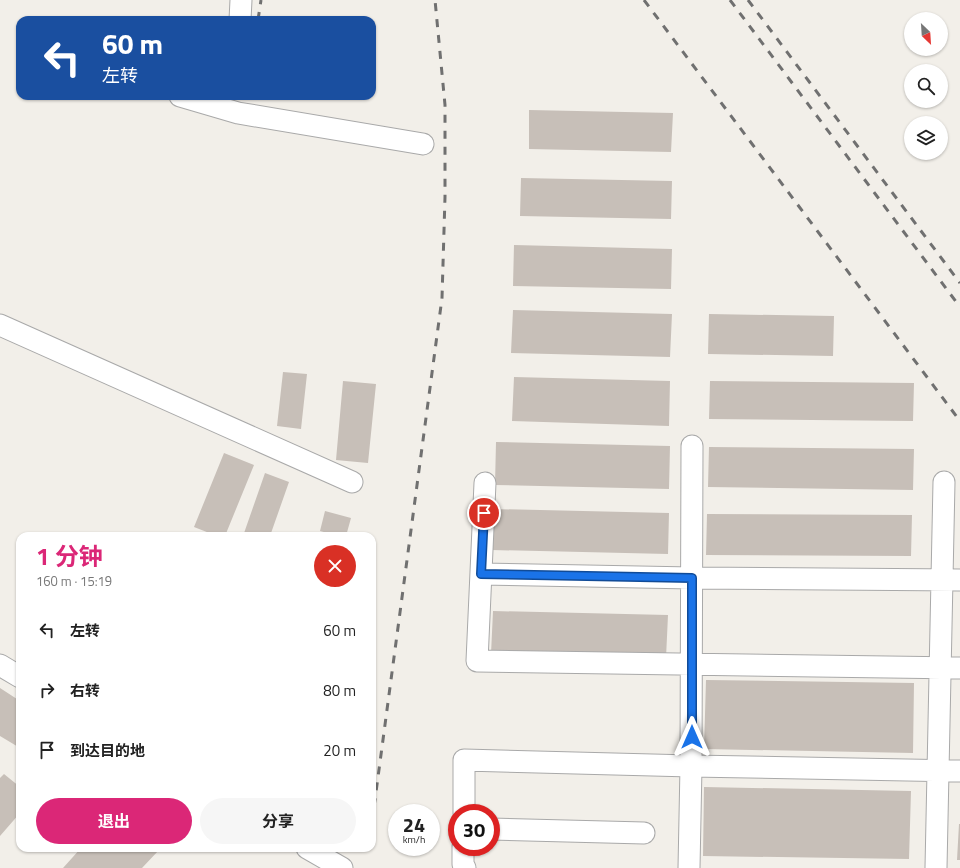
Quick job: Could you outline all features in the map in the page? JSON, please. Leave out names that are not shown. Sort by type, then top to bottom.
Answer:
[{"type":"street","points":[[240,16],[241,0]]},
{"type":"street","points":[[209,100],[238,104],[423,144]]},
{"type":"street","points":[[0,325],[352,482]]},
{"type":"street","points":[[692,446],[692,766],[689,868],[702,868]]},
{"type":"street","points":[[936,868],[938,771],[950,668],[951,579],[944,482]]},
{"type":"street","points":[[485,483],[477,661],[950,668]]},
{"type":"street","points":[[481,574],[692,578],[951,579]]},
{"type":"street","points":[[0,665],[16,675]]},
{"type":"street","points":[[464,804],[464,760],[960,771]]},
{"type":"street","points":[[500,829],[644,833]]},
{"type":"street","points":[[314,852],[342,868]]},
{"type":"street","points":[[463,856],[464,868]]},
{"type":"building","points":[[529,110],[673,113],[671,152],[529,149]]},
{"type":"building","points":[[521,178],[672,181],[671,219],[520,216]]},
{"type":"building","points":[[514,245],[672,249],[671,289],[513,286]]},
{"type":"building","points":[[513,310],[672,314],[670,357],[511,353]]},
{"type":"building","points":[[709,314],[834,316],[833,356],[708,354]]},
{"type":"building","points":[[283,372],[307,374],[301,429],[277,426]]},
{"type":"building","points":[[514,377],[670,381],[669,426],[512,421]]},
{"type":"building","points":[[343,381],[376,384],[368,463],[336,460]]},
{"type":"building","points":[[710,381],[914,383],[913,421],[709,419]]},
{"type":"building","points":[[496,442],[670,446],[669,489],[495,485]]},
{"type":"building","points":[[709,447],[914,449],[913,490],[708,487]]},
{"type":"building","points":[[224,453],[254,465],[227,532],[207,532],[194,527]]},
{"type":"building","points":[[265,473],[289,482],[271,532],[244,532]]},
{"type":"building","points":[[492,509],[669,513],[668,554],[492,550]]},
{"type":"building","points":[[325,511],[351,518],[347,532],[320,531]]},
{"type":"building","points":[[707,514],[912,515],[911,556],[706,555]]},
{"type":"building","points":[[493,611],[668,615],[666,658],[491,654]]},
{"type":"building","points":[[706,680],[914,683],[913,753],[704,749]]},
{"type":"building","points":[[0,688],[16,698],[16,746],[0,736]]},
{"type":"building","points":[[4,774],[16,784],[16,818],[0,836],[0,778]]},
{"type":"building","points":[[704,787],[911,791],[909,859],[703,856]]},
{"type":"building","points":[[959,824],[960,860],[957,860]]},
{"type":"building","points":[[77,852],[157,852],[142,868],[63,868]]},
{"type":"railway","points":[[259,16],[261,0]]},
{"type":"railway","points":[[376,792],[442,298],[445,197],[445,105],[435,0]]},
{"type":"railway","points":[[644,0],[960,421]]},
{"type":"railway","points":[[730,0],[960,307]]},
{"type":"railway","points":[[748,0],[960,283]]},
{"type":"route","points":[[484,513],[481,574],[692,578],[692,737]]}]
